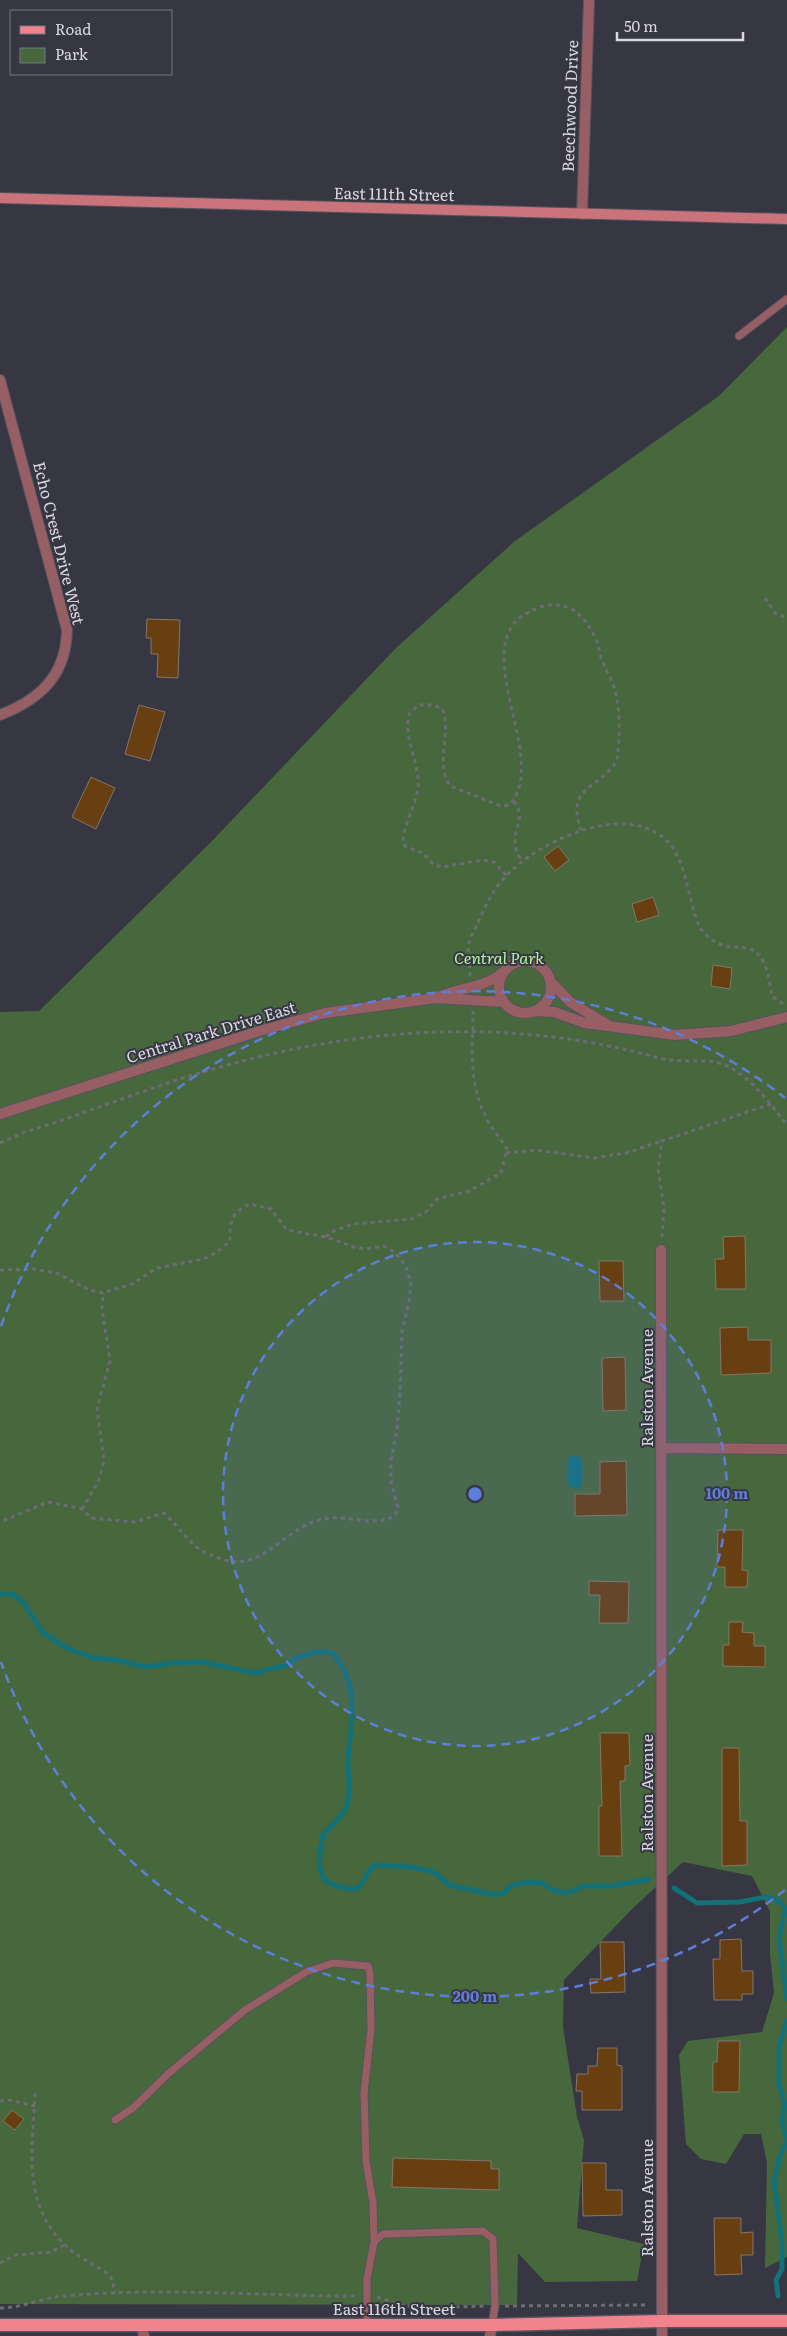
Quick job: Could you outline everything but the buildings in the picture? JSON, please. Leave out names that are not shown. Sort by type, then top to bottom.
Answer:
[{"type":"main road","name":"East 111th Street","points":[[0,198],[787,218]]},
{"type":"main road","name":"East 116th Street","points":[[0,2325],[143,2331],[367,2326],[491,2331],[662,2321],[787,2321]]},
{"type":"street","name":"Beechwood Drive","points":[[582,214],[589,0]]},
{"type":"street","name":"Echo Crest Drive West","points":[[0,380],[67,630],[64,659],[52,680],[41,691],[0,715]]},
{"type":"street","name":"Central Park Drive East","points":[[436,998],[452,990],[486,983],[517,962],[534,962],[545,970],[551,982],[570,1002],[609,1026]]},
{"type":"street","points":[[503,972],[499,987],[504,1002]]},
{"type":"street","points":[[534,1011],[545,1003],[551,990],[551,982]]},
{"type":"street","name":"Central Park Drive East","points":[[0,1114],[287,1023],[325,1013],[436,998],[504,1002],[517,1011],[554,1012],[585,1024],[650,1033],[691,1034],[738,1030],[787,1017]]},
{"type":"street","name":"Ralston Avenue","points":[[661,1250],[663,1448],[662,2336]]},
{"type":"street","points":[[663,1448],[787,1449]]},
{"type":"lane","points":[[739,336],[787,299]]},
{"type":"lane","points":[[115,2120],[133,2108],[169,2073],[245,2010],[306,1972],[333,1963],[368,1966],[370,1973],[371,2029],[364,2093],[366,2161],[373,2203],[374,2242],[367,2279],[367,2326]]},
{"type":"lane","points":[[374,2242],[383,2234],[483,2231],[493,2240],[495,2306],[491,2331]]},
{"type":"path","points":[[764,598],[775,614],[787,618]]},
{"type":"path","points":[[506,875],[494,862],[482,860],[442,867],[433,864],[424,854],[402,843],[418,787],[418,777],[408,728],[410,713],[419,705],[434,705],[442,710],[446,720],[443,770],[450,786],[501,806],[508,806],[514,801],[519,789],[522,752],[505,676],[506,641],[511,627],[520,616],[548,604],[562,605],[576,610],[594,636],[617,698],[617,760],[612,768],[581,794],[576,806],[581,830]]},
{"type":"path","points":[[514,801],[519,808],[521,818],[514,842],[515,851],[522,862]]},
{"type":"path","points":[[471,982],[468,947],[496,888],[506,875],[522,862],[555,842],[581,830],[613,824],[638,825],[667,841],[680,864],[700,928],[705,935],[723,945],[746,947],[757,953],[765,966],[772,996],[780,1003],[787,1004]]},
{"type":"path","points":[[326,1237],[331,1232],[353,1224],[411,1219],[426,1212],[436,1199],[468,1191],[501,1173],[507,1149],[485,1116],[476,1093],[472,1069],[473,1006]]},
{"type":"path","points":[[0,1143],[25,1132],[158,1086],[269,1054],[310,1044],[412,1032],[536,1034],[610,1046],[658,1058],[717,1063],[742,1077],[771,1104],[787,1125]]},
{"type":"path","points":[[506,1153],[536,1150],[594,1158],[626,1153],[771,1104]]},
{"type":"path","points":[[661,1250],[664,1208],[658,1169],[662,1141]]},
{"type":"path","points":[[0,1270],[33,1269],[57,1273],[88,1290],[103,1293],[132,1284],[157,1268],[211,1256],[230,1241],[233,1215],[237,1210],[250,1204],[271,1210],[286,1229],[326,1237],[354,1248],[365,1249],[384,1246],[394,1252],[406,1266],[410,1283],[409,1302],[402,1332],[397,1429],[390,1460],[390,1481],[398,1508],[395,1516],[382,1521],[323,1519],[284,1538],[260,1558],[240,1563],[225,1561],[201,1551],[164,1513],[134,1522],[91,1518],[82,1509],[48,1502],[0,1522]]},
{"type":"path","points":[[82,1509],[98,1482],[104,1461],[97,1409],[110,1361],[102,1308],[103,1293]]},
{"type":"path","points":[[35,2093],[32,2183],[43,2214],[64,2245],[109,2275],[113,2280],[114,2294]]},
{"type":"path","points":[[0,2101],[9,2100],[35,2106]]},
{"type":"path","points":[[0,2263],[16,2255],[51,2252],[64,2245]]},
{"type":"path","points":[[0,2308],[18,2307],[61,2296],[188,2293],[367,2296],[401,2305],[424,2308],[662,2305]]},
{"type":"green space","name":"Central Park","points":[[787,327],[787,2257],[765,2268],[767,2163],[761,2134],[744,2134],[726,2164],[701,2159],[686,2144],[679,2055],[688,2041],[762,2032],[774,1993],[770,1955],[770,1911],[752,1876],[683,1862],[633,1908],[564,1980],[563,2027],[577,2117],[584,2140],[577,2228],[644,2244],[637,2281],[545,2282],[518,2253],[517,2305],[0,2304],[0,1012],[39,1011],[211,842],[396,648],[515,541],[719,396]]},
{"type":"water","points":[[571,1456],[579,1456],[582,1463],[583,1478],[579,1489],[572,1488],[567,1483],[568,1459]]},
{"type":"waterway","points":[[0,1594],[12,1594],[23,1602],[43,1633],[69,1649],[94,1658],[116,1660],[146,1667],[171,1663],[202,1662],[255,1673],[286,1665],[296,1658],[315,1652],[331,1652],[340,1663],[346,1676],[352,1702],[348,1758],[348,1798],[345,1809],[340,1817],[323,1834],[320,1857],[322,1874],[333,1885],[357,1889],[375,1865],[411,1867],[434,1872],[449,1885],[490,1894],[502,1894],[511,1886],[526,1882],[542,1883],[553,1890],[567,1893],[584,1886],[611,1886],[649,1879]]},
{"type":"waterway","points":[[674,1888],[697,1903],[740,1902],[765,1897],[778,1900],[786,1908],[779,1937],[787,1999]]},
{"type":"waterway","points":[[787,2020],[779,2048],[779,2085],[785,2103],[782,2123],[787,2138]]},
{"type":"waterway","points":[[778,2296],[776,2280],[782,2269],[782,2244],[774,2181],[779,2159],[787,2141]]}]
